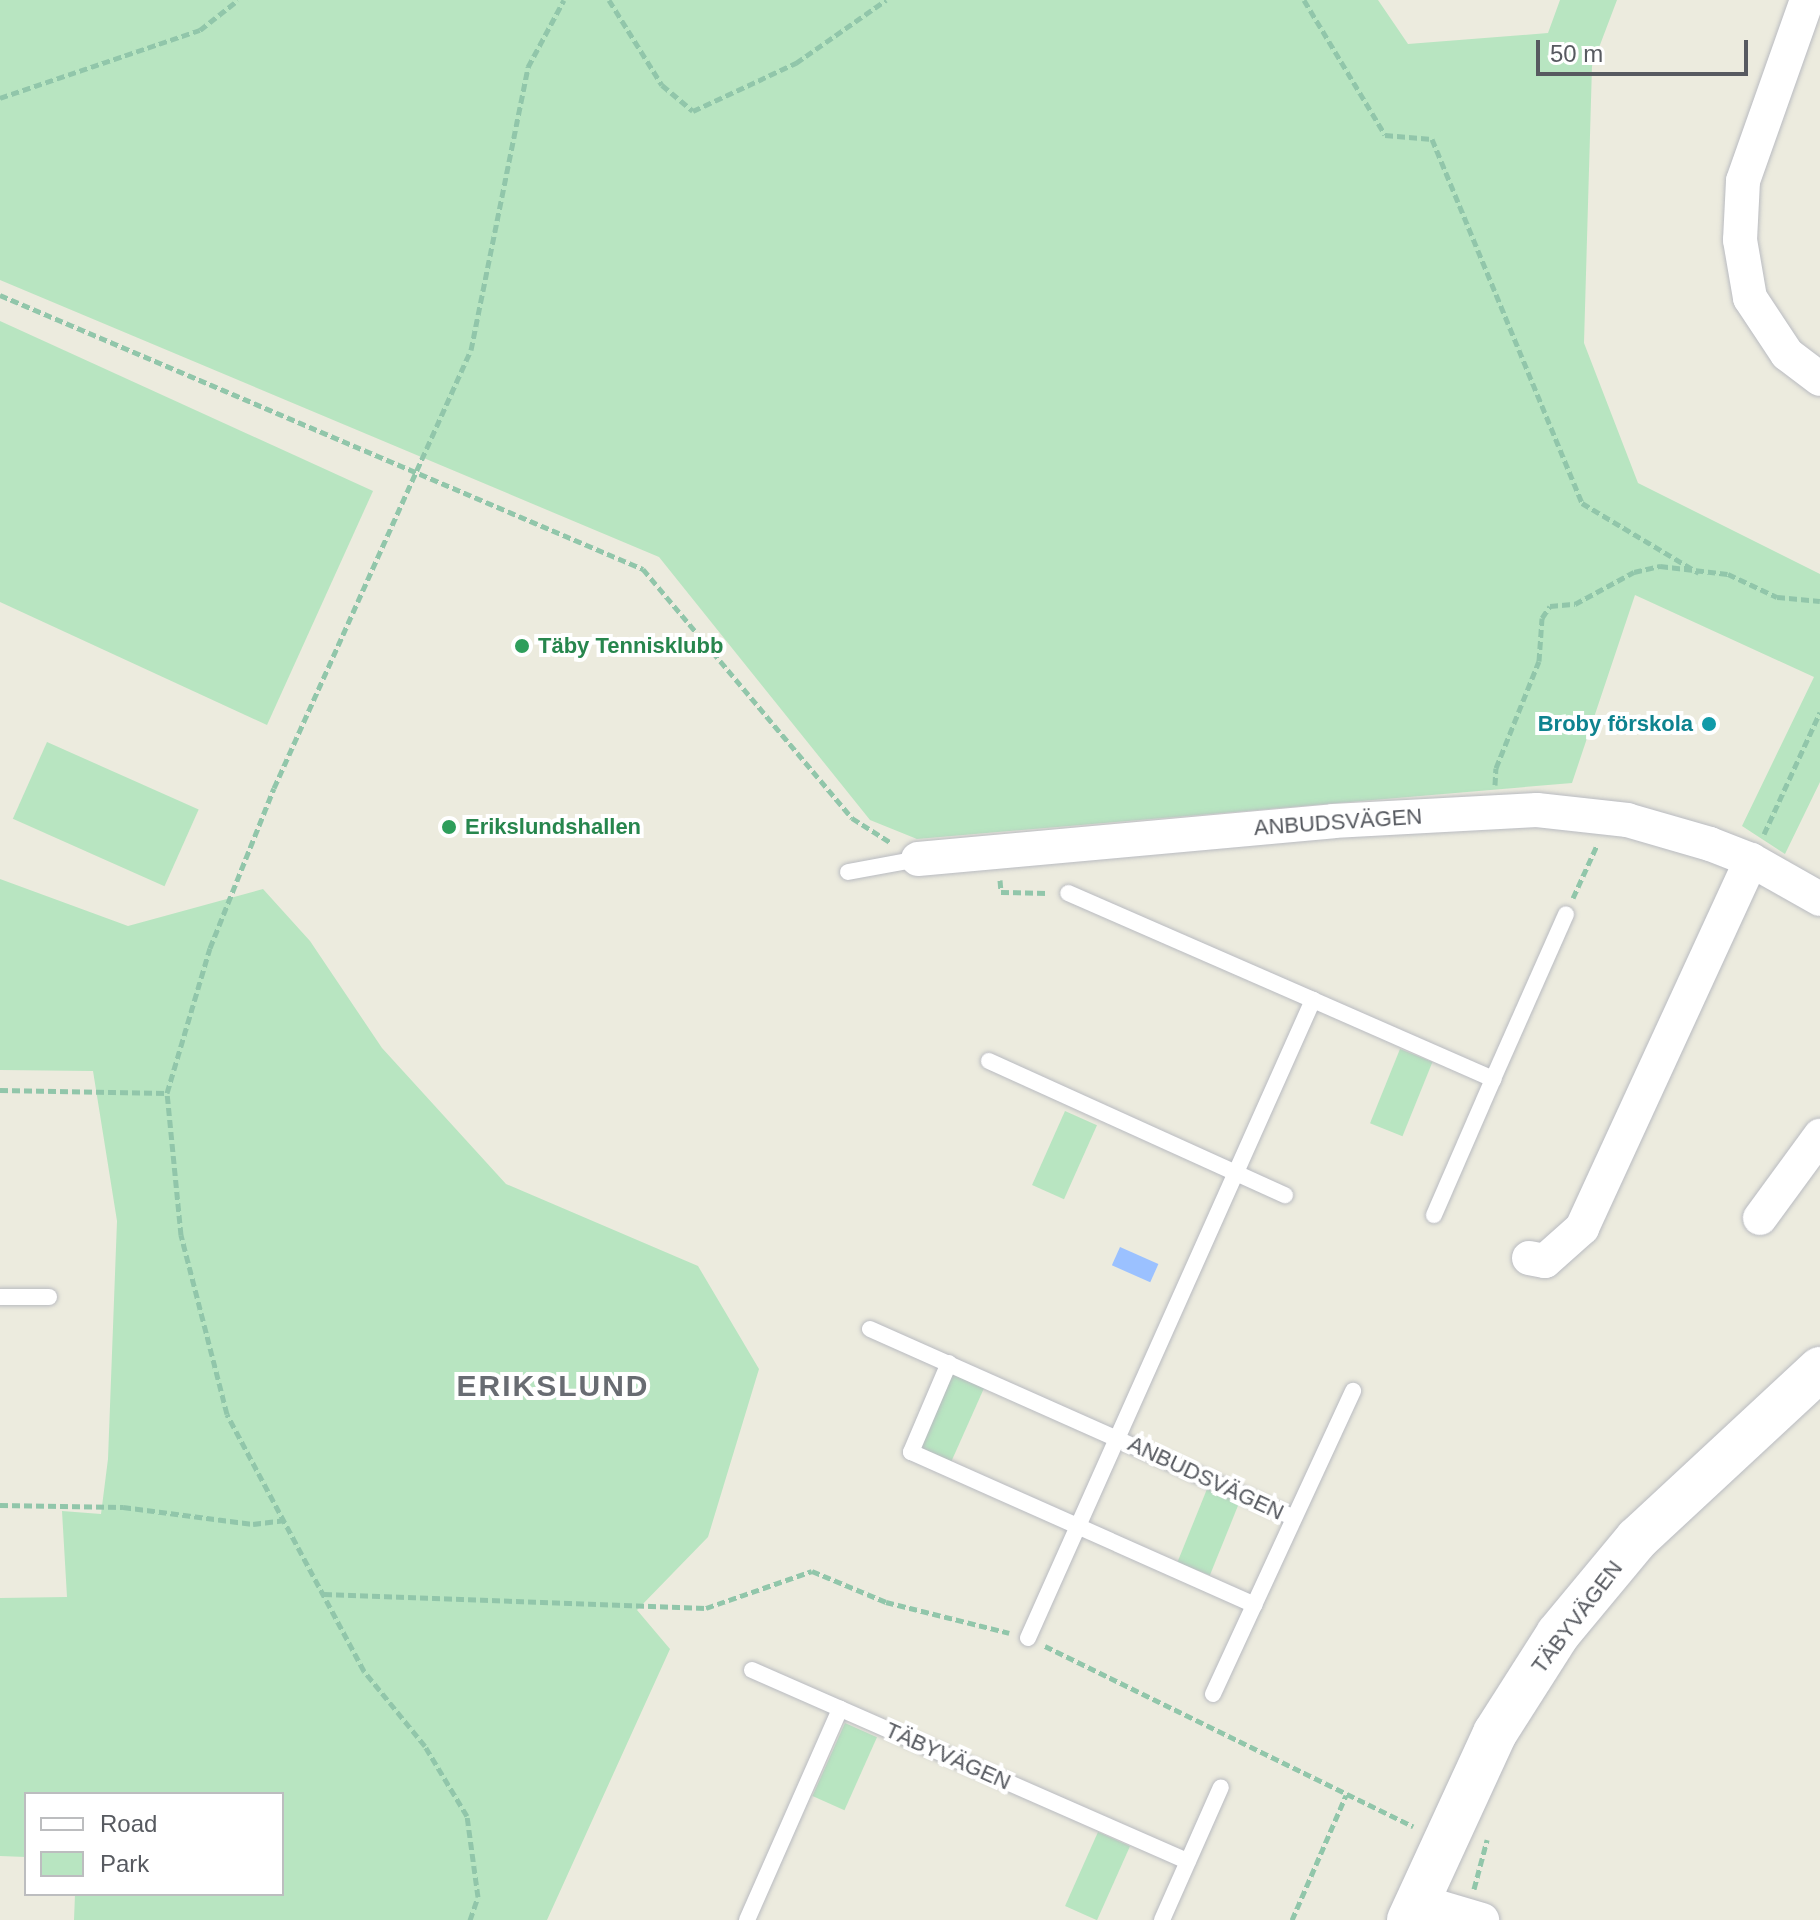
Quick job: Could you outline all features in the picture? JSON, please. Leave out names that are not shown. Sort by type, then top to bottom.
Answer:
[{"type":"main road","name":"TÄBYVÄGEN","points":[[1413,1911],[1495,1733],[1558,1634],[1637,1539],[1820,1369]]},
{"type":"street","points":[[1807,0],[1743,181],[1740,240],[1750,298],[1787,354],[1820,379]]},
{"type":"street","name":"ANBUDSVÄGEN","points":[[918,859],[1537,810],[1609,818],[1751,860],[1820,899]]},
{"type":"street","points":[[1529,1258],[1545,1261],[1582,1228],[1751,860]]},
{"type":"street","points":[[1760,1218],[1820,1136]]},
{"type":"street","points":[[1413,1911],[1474,1918]]},
{"type":"lane","points":[[848,872],[918,859]]},
{"type":"lane","points":[[1068,893],[1493,1079]]},
{"type":"lane","points":[[1434,1215],[1566,914]]},
{"type":"lane","name":"ANBUDSVÄGEN","points":[[1028,1638],[1313,1000]]},
{"type":"lane","points":[[989,1061],[1285,1195]]},
{"type":"lane","points":[[0,1297],[49,1297]]},
{"type":"lane","name":"ANBUDSVÄGEN","points":[[870,1329],[1294,1518]]},
{"type":"lane","points":[[949,1363],[911,1452],[1254,1605]]},
{"type":"lane","name":"ANBUDSVÄGEN","points":[[1213,1694],[1353,1391]]},
{"type":"lane","name":"TÄBYVÄGEN","points":[[752,1670],[1188,1861]]},
{"type":"lane","points":[[747,1920],[840,1709]]},
{"type":"lane","points":[[1162,1920],[1221,1787]]},
{"type":"path","points":[[0,98],[200,30],[238,0]]},
{"type":"path","points":[[470,1920],[478,1897],[467,1816],[425,1746],[364,1671],[227,1414],[205,1341],[181,1235],[167,1093],[210,948],[274,788],[417,476],[471,350],[528,67],[564,0]]},
{"type":"path","points":[[609,0],[662,85],[693,111],[796,63],[886,0]]},
{"type":"path","points":[[1304,0],[1385,135],[1432,139],[1582,503],[1699,573]]},
{"type":"path","points":[[0,295],[417,476],[643,569],[852,818],[918,859]]},
{"type":"path","points":[[1494,812],[1496,768],[1539,661],[1542,618],[1550,606],[1575,604],[1634,572],[1660,566],[1728,574],[1777,597],[1820,601]]},
{"type":"path","points":[[1751,860],[1820,712]]},
{"type":"path","points":[[1566,914],[1609,818]]},
{"type":"path","points":[[996,851],[1001,892],[1068,893]]},
{"type":"path","points":[[0,1090],[167,1093]]},
{"type":"path","points":[[0,1505],[123,1507],[253,1524],[284,1520]]},
{"type":"path","points":[[323,1594],[706,1608],[812,1571],[886,1602],[1028,1638],[1445,1841]]},
{"type":"path","points":[[1292,1920],[1346,1795]]},
{"type":"path","points":[[1474,1918],[1490,1833]]},
{"type":"green space","points":[[0,0],[1378,0],[1408,44],[1548,33],[1560,0],[1617,0],[1592,66],[1584,343],[1638,483],[1820,574],[1820,782],[1785,854],[1742,826],[1814,677],[1635,595],[1572,783],[917,839],[870,820],[659,557],[0,280]]},
{"type":"green space","points":[[0,321],[373,491],[267,725],[0,602]]},
{"type":"green space","points":[[47,742],[199,810],[164,886],[13,819]]},
{"type":"green space","points":[[0,879],[128,926],[263,889],[310,941],[382,1048],[506,1184],[698,1266],[759,1369],[708,1537],[637,1610],[670,1649],[547,1920],[74,1920],[75,1896],[284,1896],[284,1792],[24,1792],[24,1857],[0,1856],[0,1598],[67,1597],[62,1511],[101,1514],[108,1459],[117,1221],[93,1071],[0,1070]]},
{"type":"green space","points":[[1400,1049],[1432,1062],[1402,1136],[1370,1123]]},
{"type":"green space","points":[[1065,1111],[1097,1125],[1064,1199],[1032,1185]]},
{"type":"green space","points":[[952,1374],[984,1388],[951,1461],[919,1447]]},
{"type":"green space","points":[[1207,1489],[1239,1502],[1210,1575],[1177,1562]]},
{"type":"green space","points":[[845,1723],[877,1737],[844,1810],[812,1796]]},
{"type":"green space","points":[[1098,1832],[1130,1846],[1097,1920],[1065,1906]]},
{"type":"water","points":[[1120,1247],[1158,1264],[1150,1282],[1112,1265]]},
{"type":"place","name":"Täby Tennisklubb","points":[[522,646]]},
{"type":"place","name":"Broby förskola","points":[[1709,724]]},
{"type":"place","name":"Erikslundshallen","points":[[449,827]]},
{"type":"district","name":"ERIKSLUND","points":[[553,1386]]}]
